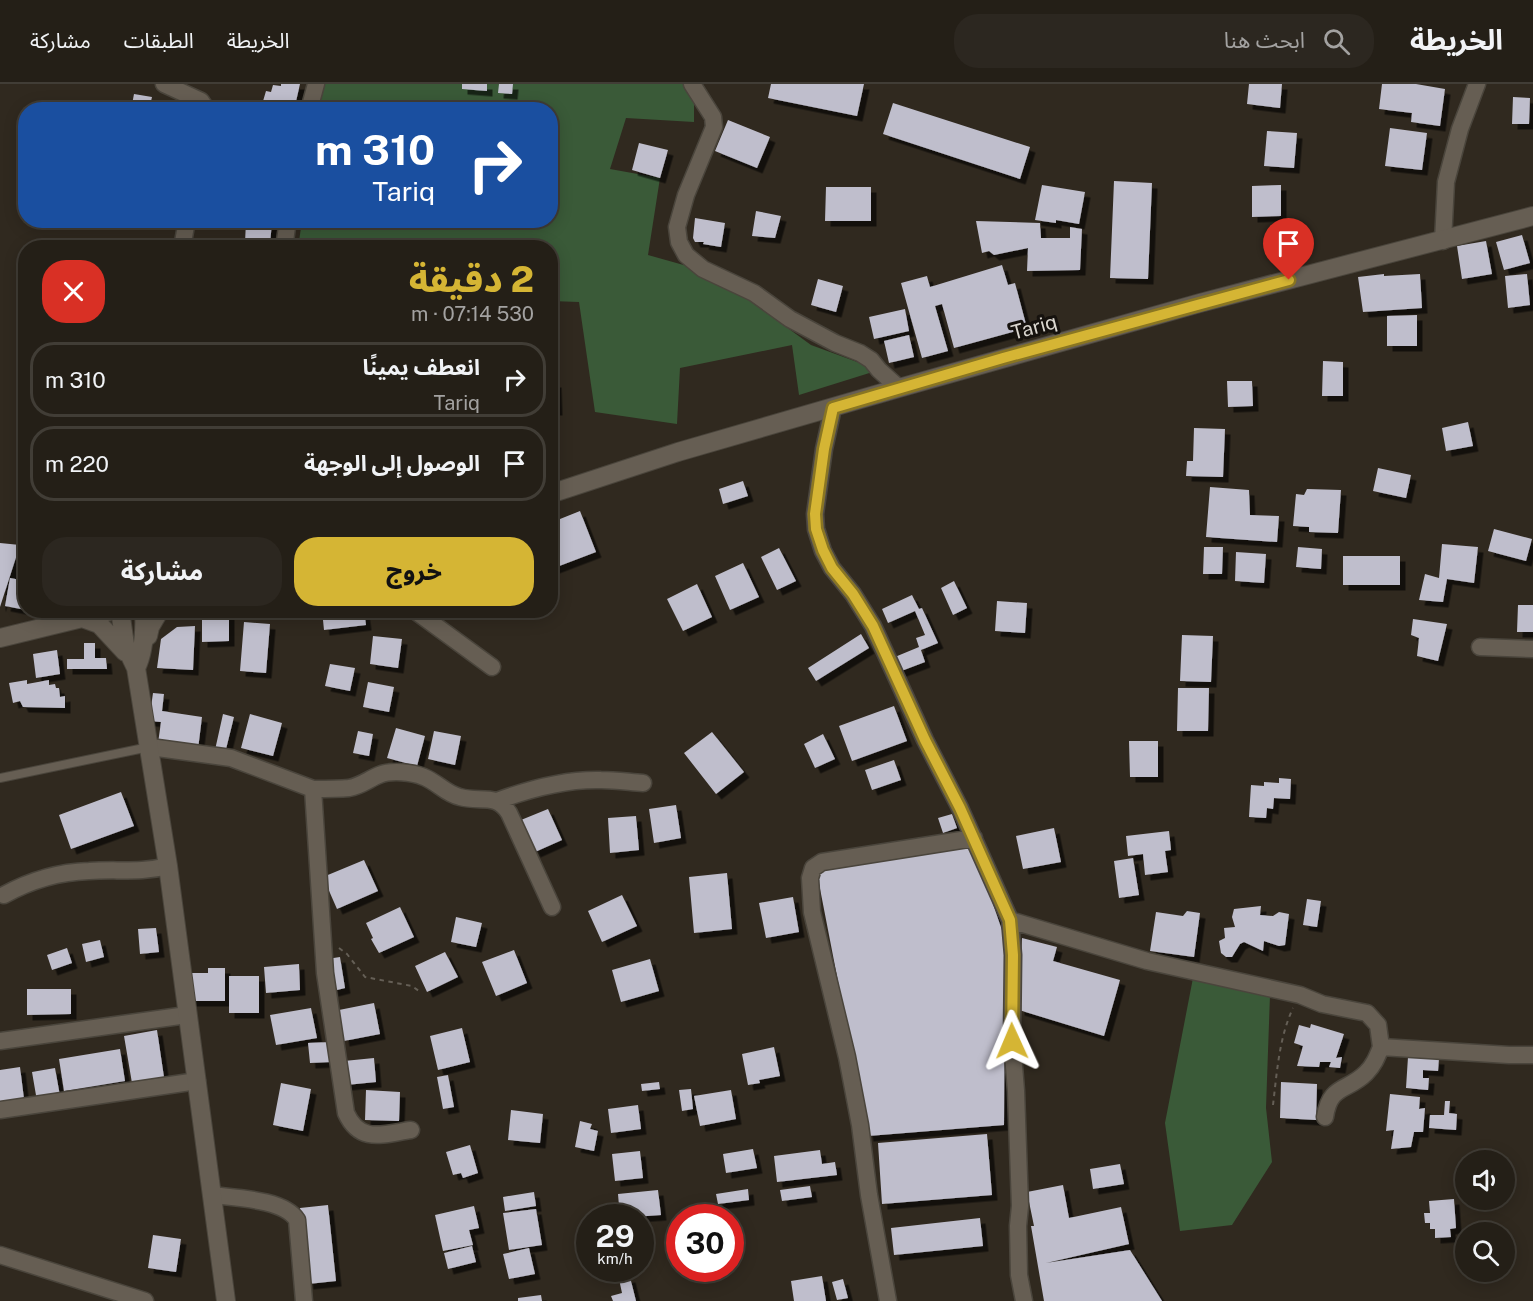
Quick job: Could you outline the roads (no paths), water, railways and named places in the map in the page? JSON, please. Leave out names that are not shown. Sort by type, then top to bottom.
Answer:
[{"type":"main road","name":"Tariq","points":[[558,491],[678,452],[899,388],[1200,303],[1533,216]]},
{"type":"main road","points":[[0,638],[88,618]]},
{"type":"main road","points":[[121,618],[125,645],[136,662],[150,747],[226,1301]]},
{"type":"main road","points":[[136,662],[143,642],[144,618]]},
{"type":"main road","points":[[136,662],[155,618]]},
{"type":"main road","points":[[85,619],[99,624],[136,662]]},
{"type":"street","points":[[164,84],[202,102]]},
{"type":"street","points":[[311,102],[316,84]]},
{"type":"street","points":[[692,84],[713,117],[714,127],[686,195],[677,226],[679,242],[686,255],[703,269],[754,293],[790,319],[835,343],[860,353],[871,360],[899,388]]},
{"type":"street","points":[[1443,240],[1446,182],[1460,129],[1477,84]]},
{"type":"street","points":[[833,408],[824,449],[815,514],[816,529],[823,550],[832,568],[853,594],[873,626],[974,838],[1010,920],[1013,955],[1012,1041],[1020,1206],[1019,1275],[1024,1301]]},
{"type":"street","points":[[425,618],[492,667]]},
{"type":"street","points":[[1480,647],[1533,649]]},
{"type":"street","points":[[150,747],[231,758],[313,789],[350,788],[368,782],[377,776],[396,772],[424,777],[459,797],[497,801],[504,805],[509,813],[552,907]]},
{"type":"street","points":[[497,801],[520,792],[600,779],[643,783]]},
{"type":"street","points":[[313,789],[325,973],[346,1113],[356,1129],[372,1136],[411,1130]]},
{"type":"street","points":[[888,1301],[869,1196],[860,1125],[847,1057],[812,912],[810,878],[813,868],[822,862],[974,838]]},
{"type":"street","points":[[4,895],[51,875],[89,871],[140,872],[168,866]]},
{"type":"street","points":[[1010,920],[1147,961],[1300,995],[1322,1004],[1367,1013],[1378,1025],[1381,1047],[1376,1061],[1366,1073],[1334,1093],[1325,1117]]},
{"type":"street","points":[[0,1041],[187,1015]]},
{"type":"street","points":[[1381,1047],[1533,1055]]},
{"type":"street","points":[[0,1110],[197,1081]]},
{"type":"street","points":[[212,1195],[281,1206],[294,1215],[297,1220],[304,1301]]},
{"type":"street","points":[[0,1255],[93,1293],[146,1301]]},
{"type":"lane","points":[[0,778],[150,747]]}]
